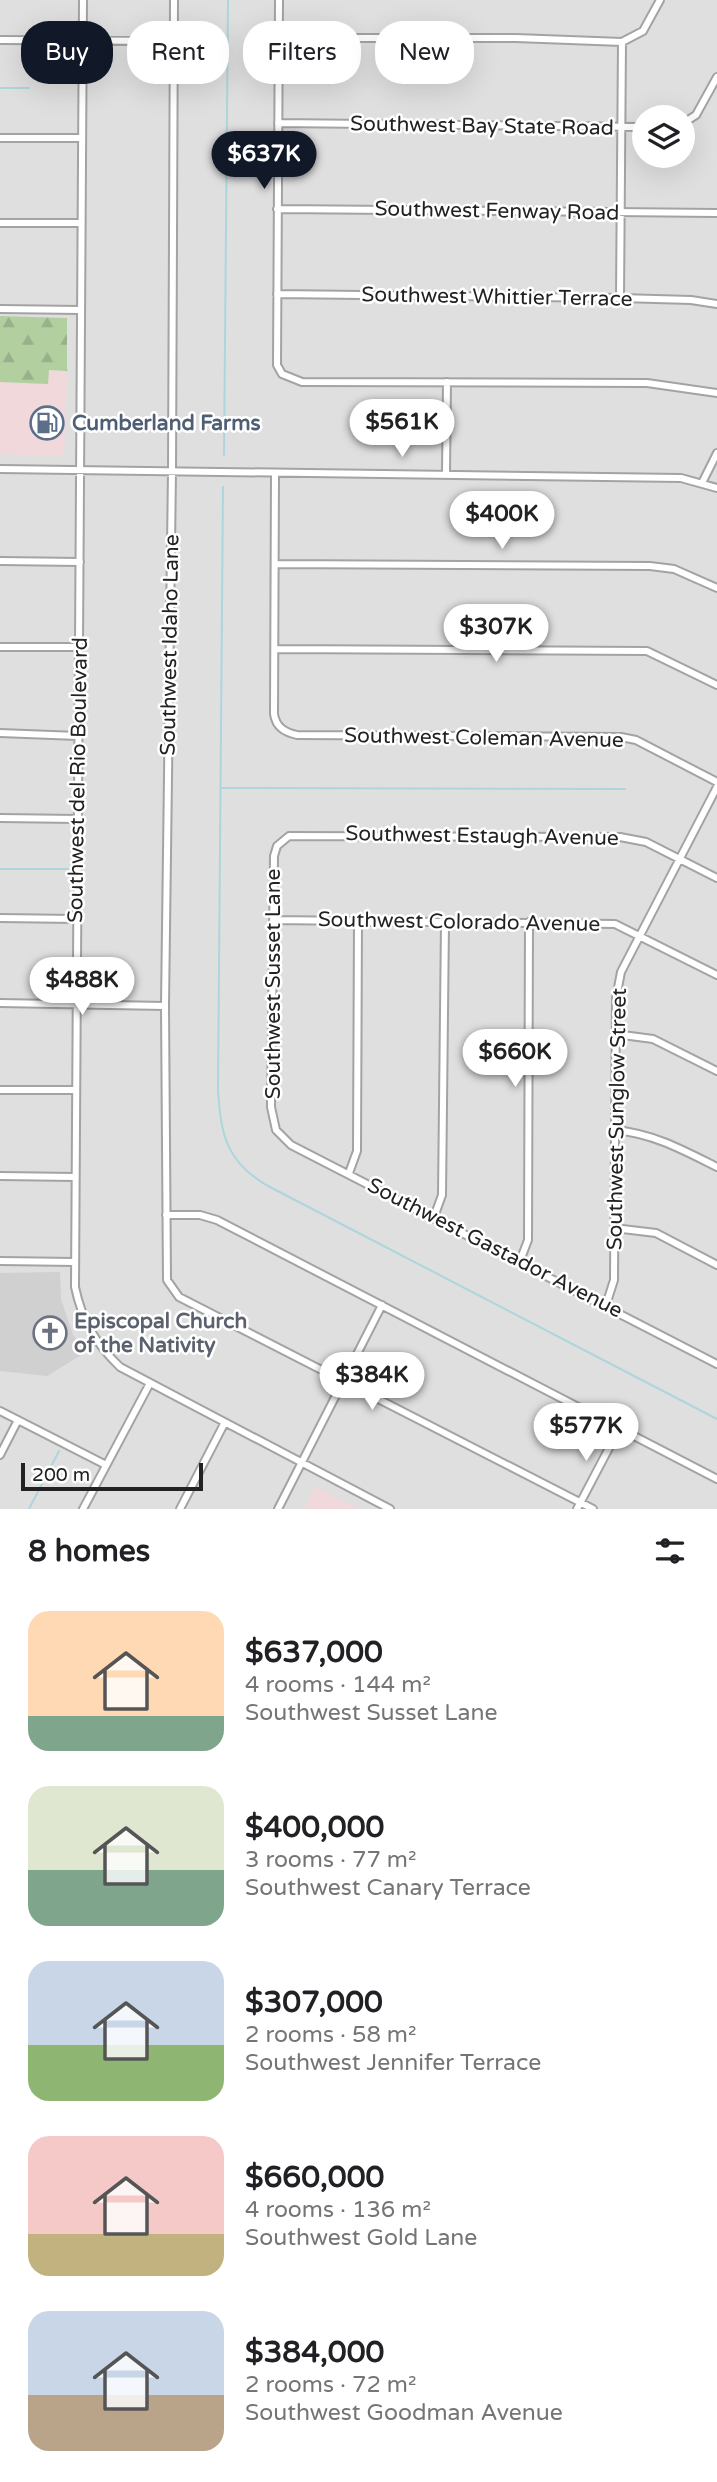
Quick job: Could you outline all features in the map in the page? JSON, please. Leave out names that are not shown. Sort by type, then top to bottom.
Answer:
[{"type":"street","name":"Southwest del Rio Boulevard","points":[[83,0],[83,21]]},
{"type":"street","name":"Southwest Idaho Lane","points":[[174,0],[174,21]]},
{"type":"street","points":[[279,0],[279,21]]},
{"type":"street","points":[[361,38],[516,38],[622,42],[643,31],[660,0]]},
{"type":"street","points":[[0,40],[21,40]]},
{"type":"street","points":[[620,298],[622,42]]},
{"type":"street","points":[[695,116],[717,77]]},
{"type":"street","name":"Southwest del Rio Boulevard","points":[[83,84],[75,1177],[75,1262],[79,1307],[95,1341],[120,1367],[390,1509]]},
{"type":"street","name":"Southwest Idaho Lane","points":[[174,84],[173,471],[165,1006],[166,1274],[171,1289],[179,1297],[343,1382]]},
{"type":"street","points":[[278,84],[277,365],[282,374],[302,382],[647,383],[717,393]]},
{"type":"street","name":"Southwest Bay State Road","points":[[278,124],[632,127]]},
{"type":"street","points":[[0,138],[82,138]]},
{"type":"street","name":"Southwest Fenway Road","points":[[277,209],[717,213]]},
{"type":"street","points":[[0,223],[81,223]]},
{"type":"street","name":"Southwest Whittier Terrace","points":[[278,294],[620,298],[691,300],[717,304]]},
{"type":"street","points":[[0,309],[80,310]]},
{"type":"street","points":[[446,473],[447,382]]},
{"type":"street","points":[[702,483],[717,453]]},
{"type":"street","points":[[0,469],[681,478],[717,488]]},
{"type":"street","points":[[275,473],[275,649],[647,651],[717,685]]},
{"type":"street","points":[[0,561],[80,562]]},
{"type":"street","points":[[275,564],[650,566],[674,569],[717,588]]},
{"type":"street","points":[[0,646],[80,647]]},
{"type":"street","name":"Southwest Coleman Avenue","points":[[275,649],[274,714],[277,724],[297,735],[621,737],[645,744],[717,784]]},
{"type":"street","points":[[0,733],[78,736]]},
{"type":"street","name":"Southwest Sunglow Street","points":[[606,1305],[614,1280],[615,1034],[616,998],[621,972],[717,784]]},
{"type":"street","points":[[0,818],[78,819]]},
{"type":"street","name":"Southwest Estaugh Avenue","points":[[282,841],[298,834],[620,837],[646,842],[717,878]]},
{"type":"street","name":"Southwest Susset Lane","points":[[276,1130],[271,1107],[274,856],[282,841]]},
{"type":"street","points":[[0,918],[76,919]]},
{"type":"street","name":"Southwest Colorado Avenue","points":[[273,920],[615,924],[717,975]]},
{"type":"street","points":[[349,1173],[357,1152],[358,920]]},
{"type":"street","points":[[434,1217],[442,1195],[445,922]]},
{"type":"street","points":[[520,1261],[528,1240],[529,922]]},
{"type":"street","points":[[0,1003],[165,1006]]},
{"type":"street","points":[[615,1034],[653,1039],[717,1071]]},
{"type":"street","points":[[0,1090],[76,1090]]},
{"type":"street","name":"Southwest Gastador Avenue","points":[[276,1130],[291,1145],[717,1364]]},
{"type":"street","points":[[615,1130],[639,1132],[661,1139],[717,1167]]},
{"type":"street","points":[[0,1176],[75,1177]]},
{"type":"street","points":[[166,1215],[212,1217],[717,1479]]},
{"type":"street","points":[[614,1228],[656,1233],[717,1265]]},
{"type":"street","points":[[0,1261],[75,1262]]},
{"type":"street","points":[[278,1509],[382,1305]]},
{"type":"street","points":[[343,1382],[579,1506],[593,1509]]},
{"type":"street","points":[[83,1509],[149,1384]]},
{"type":"street","points":[[0,1410],[106,1465]]},
{"type":"street","points":[[0,1455],[18,1420]]},
{"type":"street","points":[[180,1509],[224,1424]]},
{"type":"street","points":[[579,1506],[619,1429]]},
{"type":"shaded area","points":[[0,0],[717,0],[717,1509],[0,1509]]},
{"type":"shaded area","points":[[49,370],[67,371],[64,456],[0,454],[0,382],[48,384]]},
{"type":"shaded area","points":[[60,1272],[61,1299],[73,1335],[86,1352],[47,1376],[0,1371],[0,1273]]},
{"type":"shaded area","points":[[315,1487],[358,1509],[304,1509]]},
{"type":"green space","points":[[0,316],[67,318],[67,371],[49,370],[48,384],[0,382]]},
{"type":"waterway","points":[[224,455],[228,0]]},
{"type":"waterway","points":[[0,88],[29,88]]},
{"type":"waterway","points":[[223,487],[218,1090],[221,1121],[228,1146],[243,1167],[268,1186],[717,1419]]},
{"type":"waterway","points":[[221,788],[625,789]]},
{"type":"waterway","points":[[0,869],[70,869]]},
{"type":"waterway","points":[[29,1509],[59,1451]]},
{"type":"place","name":"Cumberland Farms","points":[[47,423]]},
{"type":"place","name":"Episcopal Church of the Nativity","points":[[50,1333]]}]
